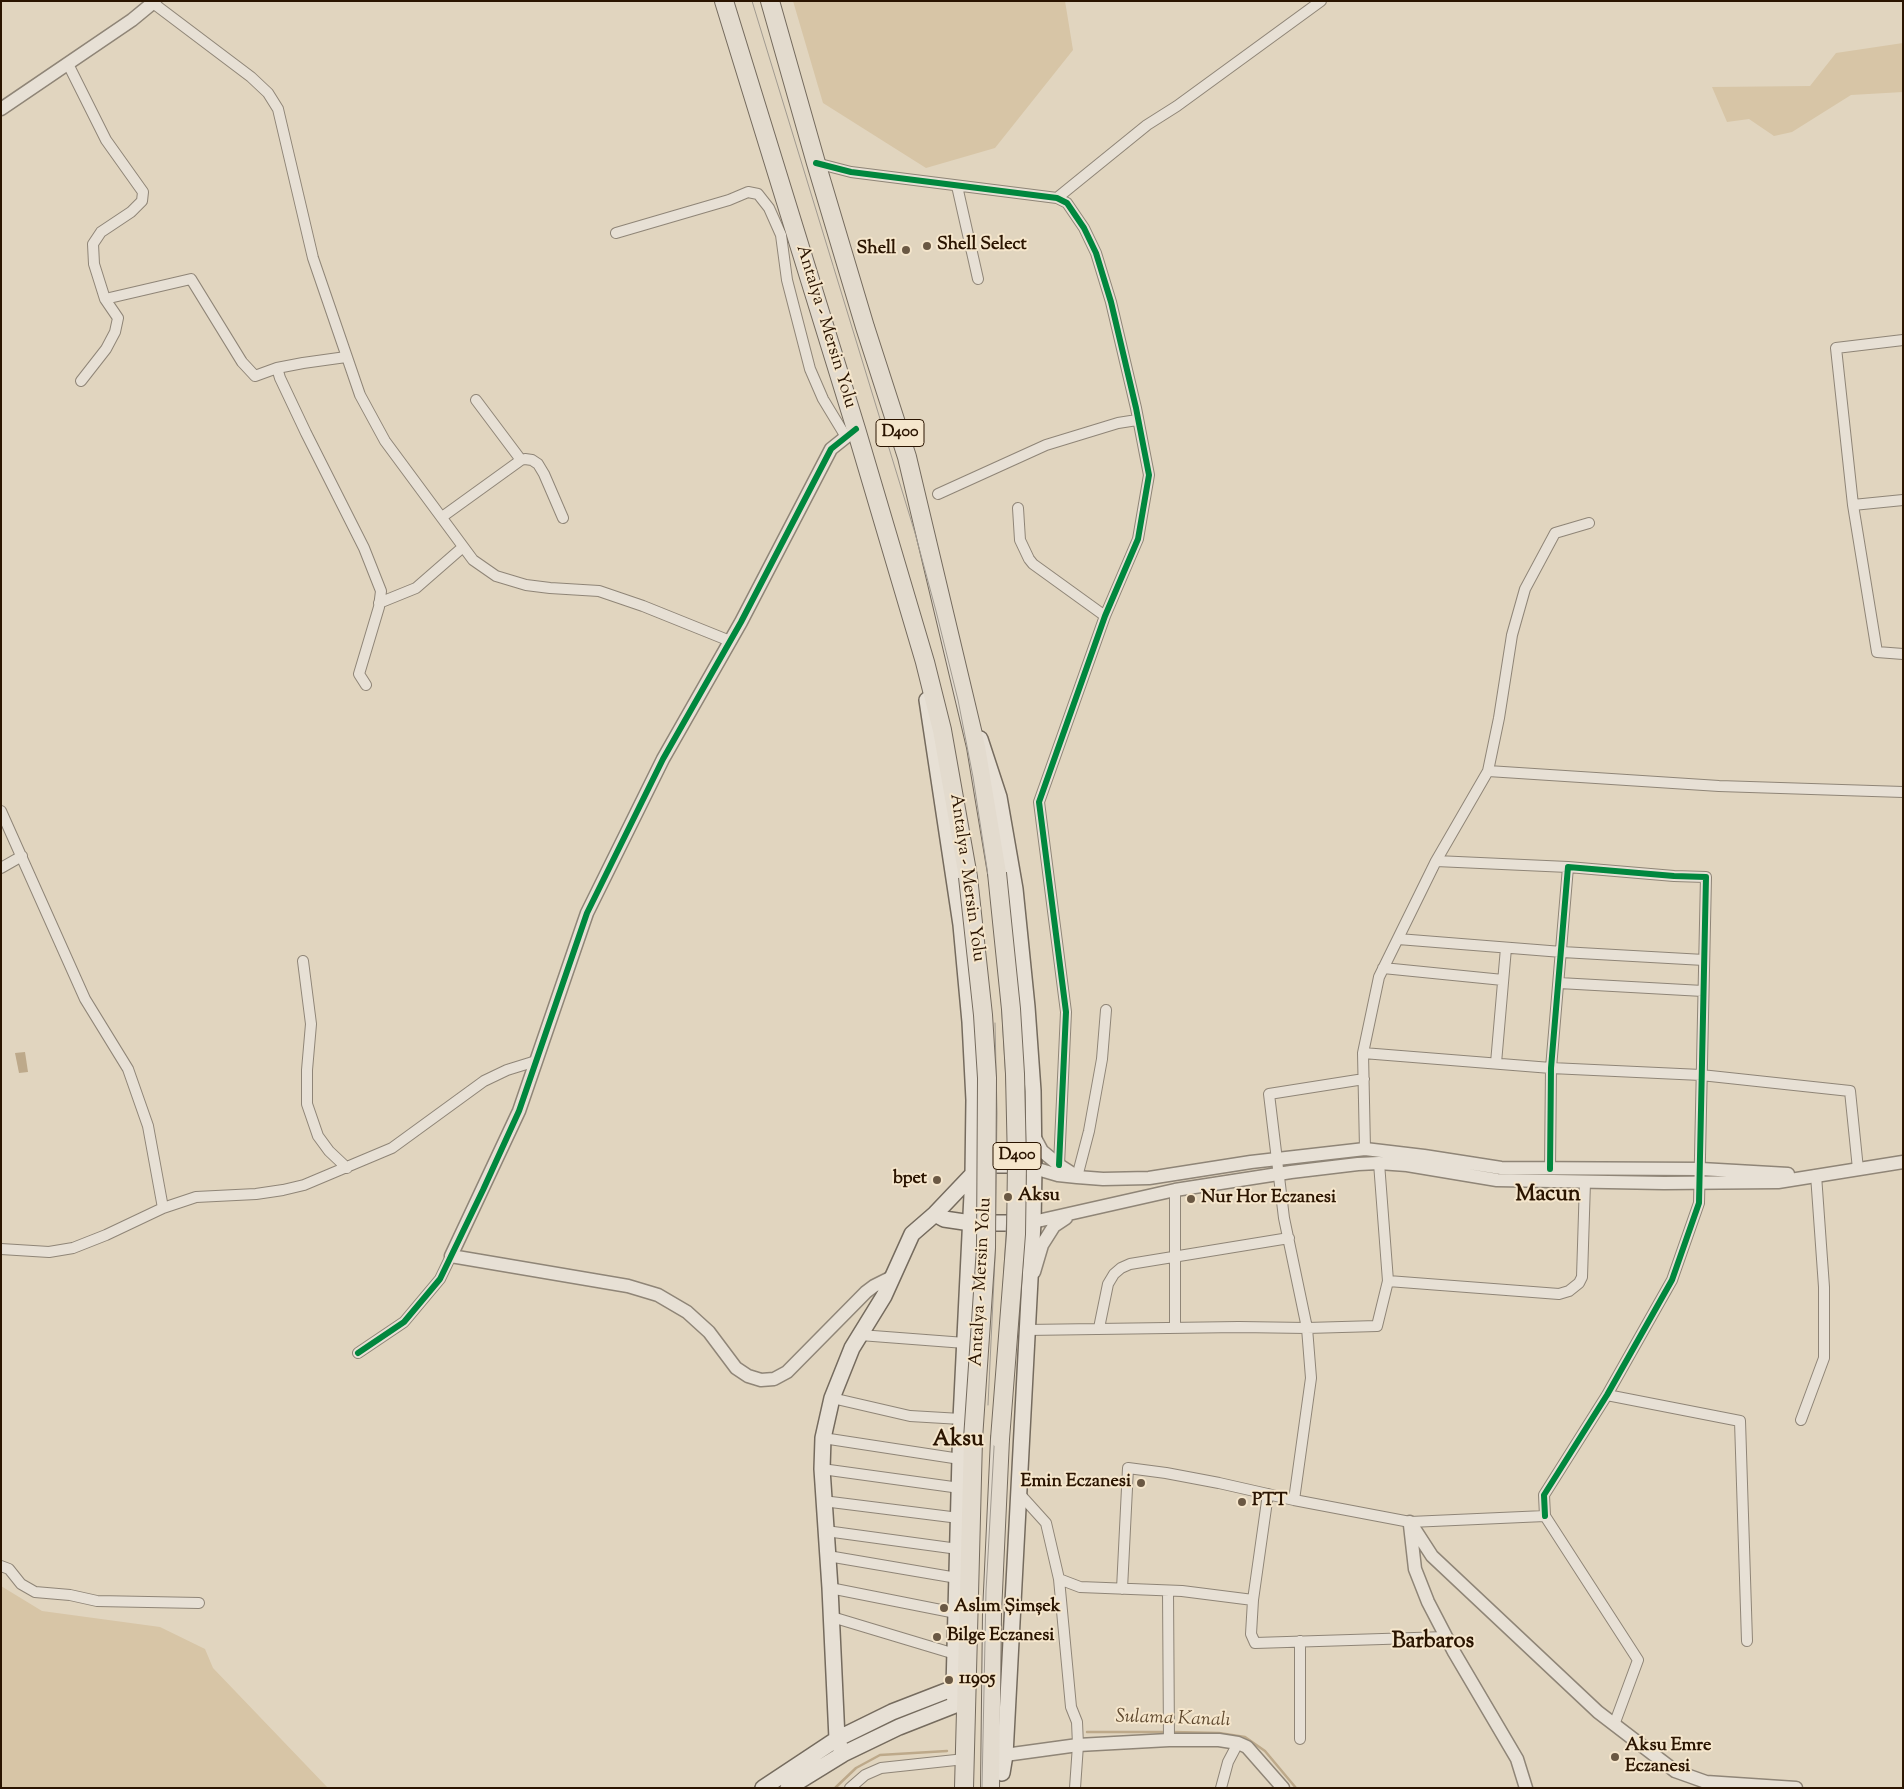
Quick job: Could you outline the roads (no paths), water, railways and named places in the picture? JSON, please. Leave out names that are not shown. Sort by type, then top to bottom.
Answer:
[{"type":"highway","name":"Antalya - Mersin Yolu","points":[[724,1],[851,433],[903,586],[942,730],[968,876],[982,1005],[987,1078],[986,1248],[973,1439],[964,1788]]},
{"type":"highway","name":"Antalya - Mersin Yolu","points":[[770,1],[865,327],[908,457],[976,747],[997,873],[1011,1010],[1018,1163],[1016,1234],[1000,1439],[992,1613],[990,1788]]},
{"type":"highway","points":[[955,1696],[965,1750]]},
{"type":"main road","points":[[903,586],[930,714],[961,925],[970,1022],[974,1100],[973,1174],[960,1459],[955,1696]]},
{"type":"main road","points":[[962,683],[1000,797],[1016,889],[1033,1091],[1033,1222],[1005,1756],[1001,1783]]},
{"type":"main road","points":[[843,1754],[837,1739],[832,1618],[822,1470],[823,1438],[832,1398],[852,1348],[884,1296],[912,1234],[935,1214],[973,1174],[993,1165],[1034,1168]]},
{"type":"main road","points":[[935,1214],[944,1219],[971,1223],[1033,1222]]},
{"type":"main road","points":[[763,1788],[837,1739],[892,1712],[955,1696]]},
{"type":"main road","points":[[788,1788],[843,1754],[899,1727],[955,1696]]},
{"type":"street","points":[[1057,198],[1147,125],[1177,106],[1320,1]]},
{"type":"street","points":[[1,109],[132,20],[154,2],[251,77],[268,93],[278,109],[313,258],[360,395],[385,441],[473,560],[496,576],[526,585],[599,591],[643,606],[730,641]]},
{"type":"street","points":[[68,64],[106,140],[143,192],[142,201],[131,212],[101,232],[93,244],[94,264],[105,299],[118,318],[115,332],[106,349],[81,381]]},
{"type":"street","points":[[816,163],[851,172],[1057,198],[1067,203],[1096,253],[1136,408],[1148,475],[1138,539],[1105,616],[1039,802],[1066,1012],[1059,1165]]},
{"type":"street","points":[[957,186],[978,279]]},
{"type":"street","points":[[358,1353],[404,1322],[440,1279],[519,1111],[587,913],[663,759],[730,641],[831,449],[851,433],[823,399],[810,369],[787,280],[781,235],[769,208],[758,194],[748,192],[729,200],[616,233]]},
{"type":"street","points":[[105,299],[190,279],[242,362],[255,376],[277,368],[346,357]]},
{"type":"street","points":[[1903,340],[1836,348],[1854,505],[1877,652],[1903,654]]},
{"type":"street","points":[[277,368],[306,433],[374,569],[381,591],[380,603],[359,674],[366,685]]},
{"type":"street","points":[[476,400],[521,460]]},
{"type":"street","points":[[938,494],[1046,445],[1118,423],[1137,420]]},
{"type":"street","points":[[442,517],[521,460],[532,460],[538,464],[544,474],[563,518]]},
{"type":"street","points":[[1854,505],[1903,500]]},
{"type":"street","points":[[1018,508],[1020,540],[1033,564],[1105,616]]},
{"type":"street","points":[[1365,1149],[1363,1053],[1378,977],[1436,861],[1488,771],[1499,718],[1512,635],[1525,589],[1555,533],[1589,523]]},
{"type":"street","points":[[380,603],[416,588],[463,546]]},
{"type":"street","points":[[1488,771],[1719,786],[1903,792]]},
{"type":"street","points":[[1,811],[85,999],[128,1069],[148,1126],[163,1208]]},
{"type":"street","points":[[1,868],[22,856]]},
{"type":"street","points":[[1436,861],[1568,867],[1706,877],[1699,1203],[1672,1280],[1607,1395],[1544,1495],[1544,1516],[1638,1660],[1614,1724]]},
{"type":"street","points":[[1550,1169],[1551,1068],[1568,867]]},
{"type":"street","points":[[1398,939],[1562,952],[1704,960]]},
{"type":"street","points":[[1496,1063],[1506,948]]},
{"type":"street","points":[[304,961],[311,1024],[306,1104],[318,1136],[329,1151],[347,1168]]},
{"type":"street","points":[[1383,968],[1503,980]]},
{"type":"street","points":[[1559,983],[1703,991]]},
{"type":"street","points":[[1077,1177],[1090,1131],[1102,1059],[1106,1010]]},
{"type":"street","points":[[1363,1053],[1551,1068],[1701,1075],[1850,1091],[1858,1169]]},
{"type":"street","points":[[1,1250],[49,1252],[72,1248],[106,1235],[163,1208],[196,1197],[256,1194],[283,1190],[304,1184],[392,1148],[484,1081],[507,1070],[536,1061]]},
{"type":"street","points":[[1294,1500],[1311,1378],[1307,1328],[1284,1218],[1269,1094],[1364,1079]]},
{"type":"street","points":[[1034,1136],[1042,1151],[1077,1177]]},
{"type":"street","points":[[1034,1168],[1058,1175],[1077,1177],[1149,1178],[1278,1159],[1365,1149],[1501,1168],[1700,1169],[1815,1175]]},
{"type":"street","points":[[1033,1222],[1175,1190],[1358,1164],[1407,1165],[1497,1180],[1700,1183],[1778,1182],[1903,1162]]},
{"type":"street","points":[[1026,1330],[1377,1326],[1388,1281],[1380,1163]]},
{"type":"street","points":[[1801,1420],[1824,1358],[1824,1287],[1815,1175]]},
{"type":"street","points":[[1388,1281],[1559,1294],[1569,1291],[1582,1277],[1585,1182]]},
{"type":"street","points":[[1175,1190],[1175,1328]]},
{"type":"street","points":[[1028,1289],[1042,1245],[1054,1226],[1070,1215]]},
{"type":"street","points":[[1099,1328],[1108,1284],[1117,1270],[1130,1264],[1289,1238]]},
{"type":"street","points":[[451,1256],[628,1286],[658,1295],[687,1312],[708,1332],[736,1368],[748,1376],[761,1380],[774,1379],[787,1372],[866,1292],[892,1277]]},
{"type":"street","points":[[860,1335],[964,1343]]},
{"type":"street","points":[[1607,1395],[1740,1421],[1747,1641]]},
{"type":"street","points":[[832,1398],[910,1416],[962,1419]]},
{"type":"street","points":[[823,1438],[960,1459]]},
{"type":"street","points":[[1122,1588],[1128,1468],[1166,1473],[1410,1522],[1544,1516]]},
{"type":"street","points":[[822,1470],[960,1488]]},
{"type":"street","points":[[1018,1492],[1046,1523],[1059,1579],[1070,1697],[1077,1722],[1078,1745],[1075,1788]]},
{"type":"street","points":[[1268,1494],[1253,1600],[1251,1634],[1255,1643],[1446,1638]]},
{"type":"street","points":[[823,1501],[959,1518]]},
{"type":"street","points":[[1410,1522],[1415,1569],[1428,1602],[1446,1638],[1517,1759],[1526,1788]]},
{"type":"street","points":[[1410,1522],[1432,1556],[1598,1712],[1675,1771],[1706,1782],[1796,1788]]},
{"type":"street","points":[[826,1531],[958,1549]]},
{"type":"street","points":[[828,1556],[957,1578]]},
{"type":"street","points":[[1,1566],[9,1569],[22,1584],[35,1592],[70,1595],[97,1601],[199,1603]]},
{"type":"street","points":[[1059,1579],[1080,1587],[1168,1591],[1253,1600]]},
{"type":"street","points":[[830,1588],[956,1613]]},
{"type":"street","points":[[1168,1591],[1169,1738]]},
{"type":"street","points":[[832,1618],[955,1654]]},
{"type":"street","points":[[1300,1641],[1300,1739]]},
{"type":"street","points":[[1005,1756],[1078,1745],[1169,1738],[1219,1740],[1238,1743],[1247,1747],[1283,1788]]},
{"type":"street","points":[[1221,1788],[1228,1762],[1238,1743]]},
{"type":"street","points":[[850,1788],[865,1774],[881,1768],[965,1750]]},
{"type":"waterway","name":"Sulama Kanalı","points":[[1087,1732],[1166,1732]]},
{"type":"waterway","name":"Sulama Kanalı","points":[[1172,1732],[1219,1733],[1245,1737],[1265,1751],[1296,1788]]},
{"type":"waterway","name":"Sulama Kanalı","points":[[835,1788],[856,1768],[880,1755],[947,1751]]},
{"type":"tram line","points":[[752,1],[915,533],[958,700],[973,777],[988,875],[999,965],[1008,1114],[1008,1197],[986,1591],[982,1788]]},
{"type":"tram line","points":[[988,1405],[995,1258],[997,1113],[995,1023]]},
{"type":"place","name":"Shell Select","points":[[927,246]]},
{"type":"place","name":"Shell","points":[[906,250]]},
{"type":"place","name":"bpet","points":[[937,1180]]},
{"type":"place","name":"Aksu","points":[[1008,1197]]},
{"type":"place","name":"Nur Hor Eczanesi","points":[[1191,1199]]},
{"type":"place","name":"Emin Eczanesi","points":[[1141,1483]]},
{"type":"place","name":"PTT","points":[[1242,1502]]},
{"type":"place","name":"Aslım Şimşek","points":[[944,1608]]},
{"type":"place","name":"Bilge Eczanesi","points":[[937,1637]]},
{"type":"place","name":"11905","points":[[949,1680]]},
{"type":"place","name":"Aksu Emre Eczanesi","points":[[1615,1757]]},
{"type":"district","name":"Macun","points":[[1548,1196]]},
{"type":"district","name":"Aksu","points":[[958,1441]]},
{"type":"district","name":"Barbaros","points":[[1433,1643]]}]
